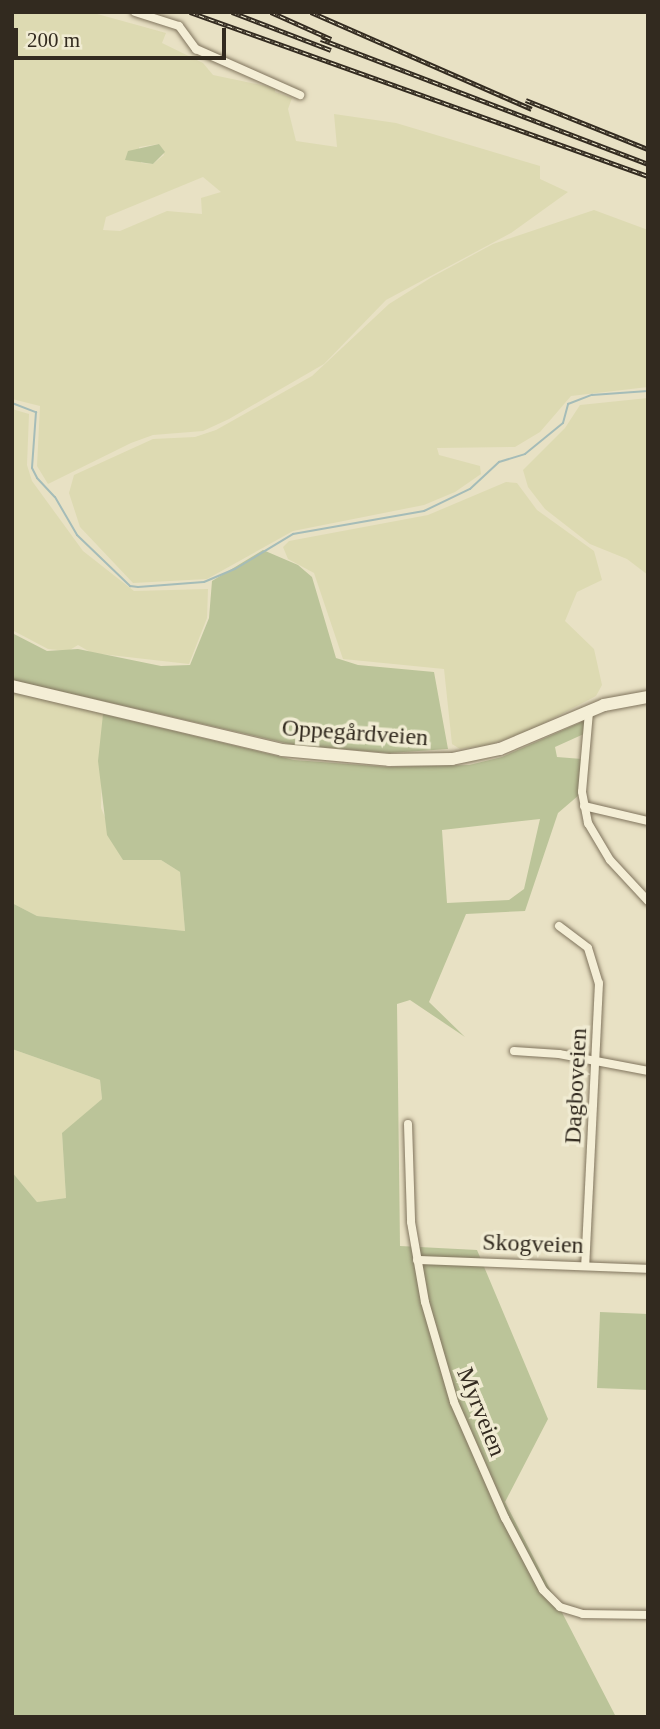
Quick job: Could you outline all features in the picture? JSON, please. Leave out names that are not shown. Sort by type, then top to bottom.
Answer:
[{"type":"main road","name":"Oppegårdveien","points":[[12,686],[282,750],[389,760],[452,759],[500,749],[616,701],[648,697]]},
{"type":"street","points":[[135,12],[179,26],[196,49],[300,95]]},
{"type":"street","points":[[589,712],[584,806],[600,847],[648,901]]},
{"type":"street","points":[[584,806],[648,821]]},
{"type":"street","name":"Dagboveien","points":[[559,926],[580,937],[596,964],[597,1060],[585,1265]]},
{"type":"street","points":[[514,1051],[597,1060],[648,1071]]},
{"type":"street","name":"Myrveien","points":[[408,1124],[417,1260],[454,1402],[505,1518],[543,1590],[556,1605],[572,1613],[648,1615]]},
{"type":"street","name":"Skogveien","points":[[417,1260],[648,1269]]},
{"type":"shaded area","points":[[12,12],[90,12],[166,33],[162,43],[203,63],[213,75],[275,88],[275,92],[292,98],[288,109],[296,141],[337,147],[334,114],[396,123],[540,166],[540,179],[568,192],[511,233],[386,300],[324,364],[203,431],[153,435],[48,484],[37,466],[40,406],[12,399]],"holes":[[[159,144],[164,155],[153,164],[141,163],[139,147]],[[203,177],[221,192],[201,198],[202,214],[167,211],[120,231],[103,230],[106,217]]]},
{"type":"shaded area","points":[[594,210],[648,230],[648,387],[571,396],[540,432],[515,447],[437,448],[439,455],[480,466],[481,474],[455,492],[424,505],[293,531],[207,579],[133,583],[80,527],[69,493],[74,475],[153,439],[195,437],[216,430],[312,376],[389,304],[432,277],[493,244]]},
{"type":"shaded area","points":[[648,398],[648,575],[627,559],[590,544],[545,509],[528,487],[523,470],[565,428],[580,405]]},
{"type":"shaded area","points":[[12,409],[29,414],[27,465],[32,481],[83,551],[134,591],[208,589],[207,618],[189,664],[92,653],[78,645],[68,651],[48,649],[12,630]]},
{"type":"shaded area","points":[[506,482],[517,483],[537,510],[594,551],[602,580],[577,592],[565,621],[594,649],[602,685],[596,696],[529,731],[489,745],[460,749],[452,744],[444,669],[343,659],[314,573],[288,559],[283,547],[289,541],[428,515]]},
{"type":"shaded area","points":[[12,692],[103,714],[101,808],[123,859],[161,860],[180,872],[185,931],[37,916],[12,903]]},
{"type":"shaded area","points":[[12,1049],[100,1080],[102,1099],[62,1134],[66,1198],[37,1202],[12,1172]]},
{"type":"green space","points":[[159,144],[165,152],[153,164],[125,160],[128,151]]},
{"type":"green space","points":[[263,550],[298,565],[312,577],[336,658],[358,665],[434,672],[448,749],[389,753],[294,745],[12,680],[12,633],[47,651],[78,649],[161,666],[190,665],[209,618],[212,581]]},
{"type":"green space","points":[[103,714],[294,760],[389,767],[469,765],[502,757],[586,720],[586,733],[555,747],[557,757],[582,759],[579,795],[558,813],[525,911],[466,914],[429,1002],[465,1037],[410,1000],[397,1004],[400,1246],[477,1250],[548,1419],[505,1502],[616,1717],[12,1717],[12,1172],[37,1202],[66,1198],[62,1133],[102,1099],[100,1080],[12,1049],[12,903],[37,916],[185,931],[180,872],[161,860],[123,860],[107,835],[98,761]],"holes":[[[540,819],[524,889],[509,900],[447,903],[442,830]]]},
{"type":"green space","points":[[600,1312],[648,1314],[648,1390],[597,1388]]},
{"type":"waterway","points":[[12,403],[36,412],[32,468],[37,478],[55,497],[77,535],[130,586],[138,587],[204,582],[235,569],[293,534],[424,511],[470,489],[499,462],[525,454],[563,423],[568,404],[592,395],[648,391]]},
{"type":"railway","points":[[190,12],[648,176]]},
{"type":"railway","points":[[232,12],[331,50]]},
{"type":"railway","points":[[271,12],[331,39]]},
{"type":"railway","points":[[311,12],[532,109]]},
{"type":"railway","points":[[321,39],[648,164]]},
{"type":"railway","points":[[526,100],[648,149]]}]
